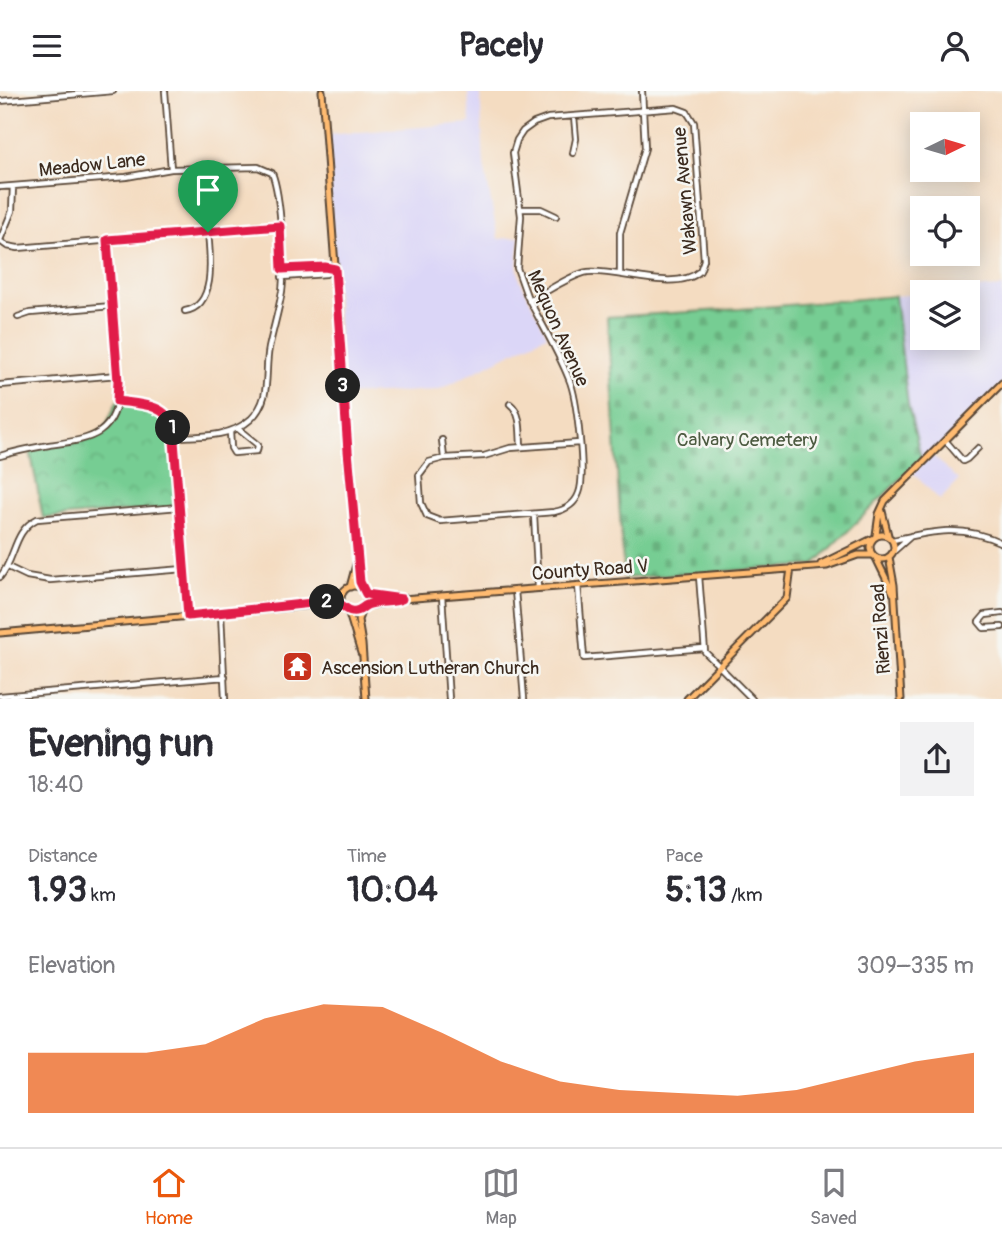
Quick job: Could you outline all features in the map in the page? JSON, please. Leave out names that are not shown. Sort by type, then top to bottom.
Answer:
[{"type":"main road","points":[[323,91],[361,588],[366,594],[402,599]]},
{"type":"main road","points":[[894,596],[870,549],[885,501],[1002,383]]},
{"type":"main road","points":[[818,566],[827,566],[858,555],[883,559],[892,554],[882,511]]},
{"type":"main road","points":[[818,566],[874,537],[890,538]]},
{"type":"main road","name":"Rienzi Road","points":[[892,554],[901,699]]},
{"type":"main road","points":[[351,587],[357,561]]},
{"type":"main road","name":"County Road V","points":[[363,608],[402,599],[818,566]]},
{"type":"main road","points":[[687,699],[787,598],[791,568]]},
{"type":"main road","points":[[300,605],[351,587],[361,588]]},
{"type":"main road","points":[[343,592],[343,604]]},
{"type":"main road","points":[[366,594],[358,620],[366,699]]},
{"type":"main road","points":[[0,633],[331,601],[343,604],[348,610],[365,669]]},
{"type":"main road","points":[[348,610],[363,608]]},
{"type":"street","points":[[0,101],[113,91]]},
{"type":"street","points":[[165,91],[171,169]]},
{"type":"street","points":[[529,301],[584,273],[621,272],[620,233],[645,148],[642,91]]},
{"type":"street","name":"Wakawn Avenue","points":[[621,272],[647,280],[688,278],[699,273],[704,264],[693,119],[680,109],[643,111]]},
{"type":"street","name":"Mequon Avenue","points":[[444,457],[427,463],[419,475],[421,503],[428,517],[440,521],[561,511],[576,499],[581,483],[575,400],[569,379],[521,284],[517,265],[521,209],[513,156],[517,139],[536,121],[643,111]]},
{"type":"street","points":[[573,153],[576,139],[574,116]]},
{"type":"street","name":"Meadow Lane","points":[[0,187],[126,177],[171,169],[258,167],[272,173],[280,226]]},
{"type":"street","points":[[13,186],[12,211],[0,241],[7,246],[18,248],[280,226],[281,298],[269,350],[265,395],[256,413],[230,432],[174,437]]},
{"type":"street","points":[[521,209],[541,209],[556,216]]},
{"type":"street","points":[[185,311],[197,306],[207,287],[208,232]]},
{"type":"street","points":[[0,456],[92,438],[109,423],[117,401],[118,375],[107,240]]},
{"type":"street","points":[[282,269],[335,269]]},
{"type":"street","points":[[282,277],[326,274],[335,269]]},
{"type":"street","points":[[18,317],[30,313],[112,306]]},
{"type":"street","points":[[0,385],[118,375]]},
{"type":"street","points":[[117,401],[153,407],[164,412],[172,422],[188,616]]},
{"type":"street","points":[[510,404],[517,409],[519,416],[521,447]]},
{"type":"street","points":[[230,432],[234,453],[257,451],[258,445],[237,428]]},
{"type":"street","points":[[442,439],[444,457],[481,456],[521,447],[579,443]]},
{"type":"street","points":[[945,440],[963,461],[978,448]]},
{"type":"street","points":[[0,577],[8,567],[21,532],[37,519],[179,507]]},
{"type":"street","points":[[534,515],[538,588]]},
{"type":"street","points":[[890,538],[952,530],[981,535],[1002,543]]},
{"type":"street","points":[[892,554],[911,536]]},
{"type":"street","points":[[8,567],[33,578],[50,580],[184,569]]},
{"type":"street","points":[[699,576],[704,648],[709,658],[752,699]]},
{"type":"street","points":[[578,585],[584,658],[704,648]]},
{"type":"street","points":[[516,590],[524,699]]},
{"type":"street","points":[[442,596],[449,699]]},
{"type":"street","points":[[221,613],[225,699]]},
{"type":"street","points":[[1002,613],[985,615],[979,622],[986,629],[1002,627]]},
{"type":"street","points":[[0,696],[225,677]]},
{"type":"shaded area","points":[[468,91],[480,91],[484,165],[498,239],[520,237],[517,265],[520,280],[547,335],[438,390],[343,395],[326,135],[470,123]]},
{"type":"shaded area","points":[[1002,287],[1002,383],[932,455],[959,480],[940,500],[913,473],[922,463],[908,405],[895,296],[910,295],[910,350],[980,350],[980,289]]},
{"type":"green space","name":"Calvary Cemetery","points":[[895,296],[908,405],[921,458],[814,565],[624,578],[607,317]]},
{"type":"green space","points":[[117,401],[153,407],[172,422],[179,507],[43,518],[30,449],[84,440],[105,428]]},
{"type":"place","name":"Ascension Lutheran Church","points":[[298,667]]},
{"type":"route","points":[[280,226],[282,269],[335,269],[361,588],[372,596],[402,599],[368,604],[356,611],[331,601],[314,605],[188,616],[172,422],[158,409],[117,401],[118,381],[107,240],[208,232],[280,226]]}]
